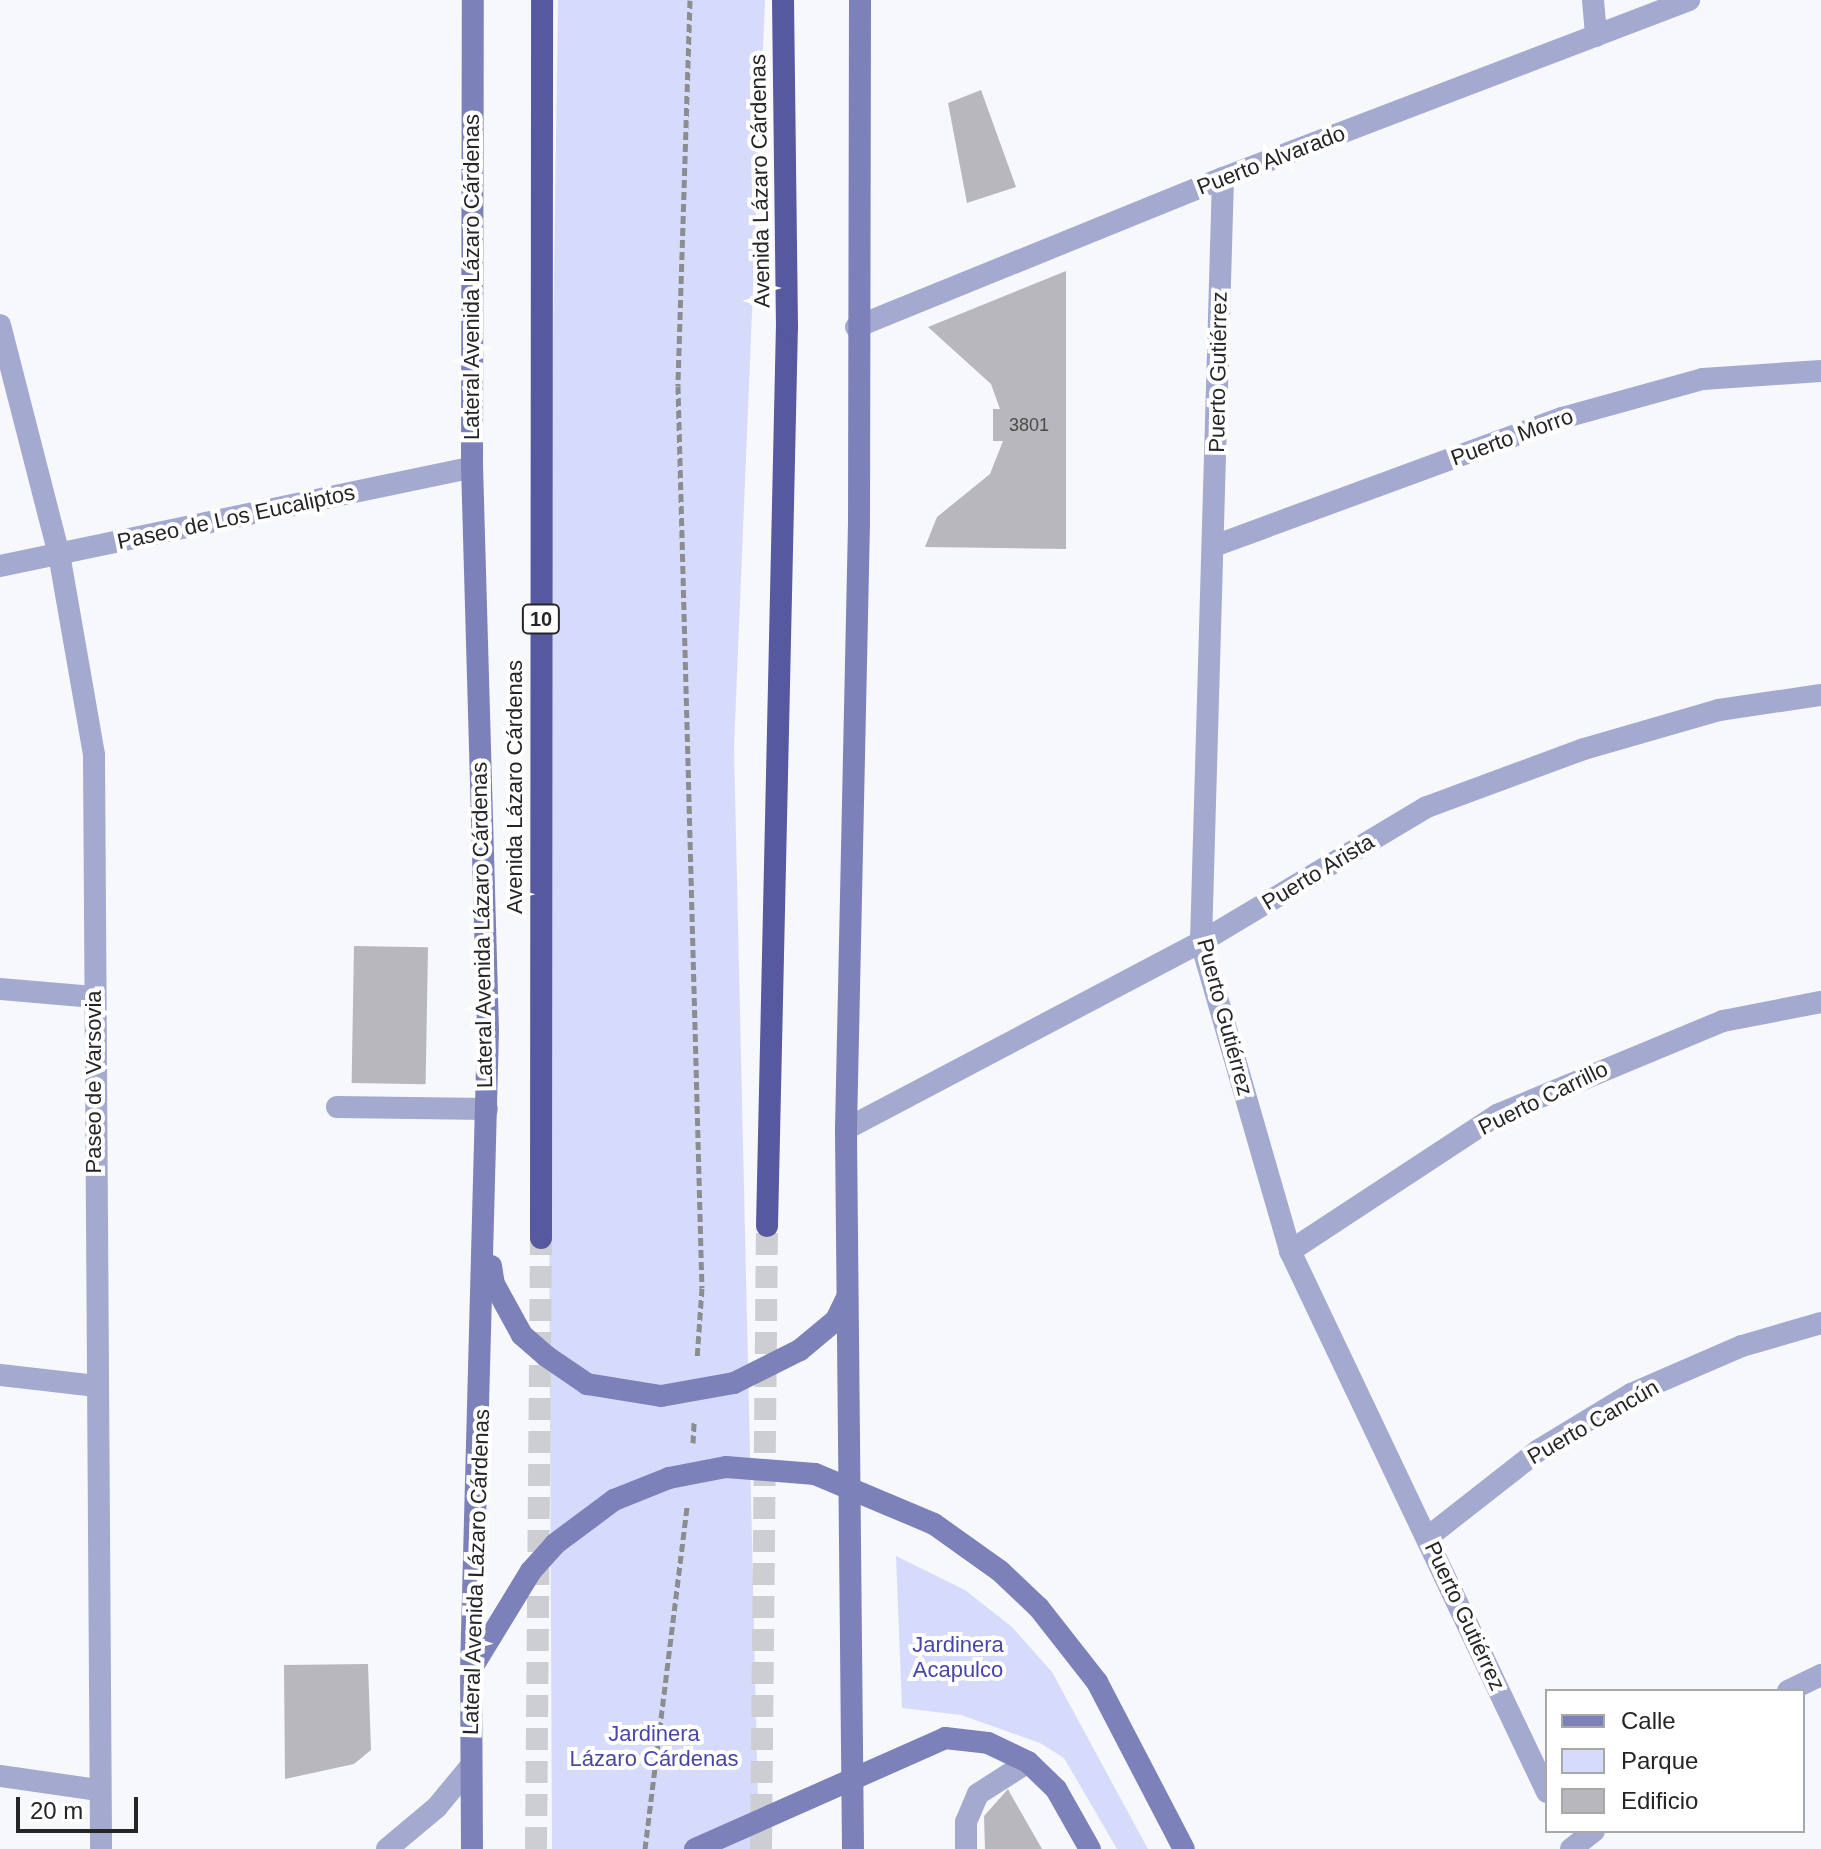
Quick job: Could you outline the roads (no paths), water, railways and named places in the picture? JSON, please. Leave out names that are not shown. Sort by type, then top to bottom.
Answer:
[{"type":"highway","name":"Avenida Lázaro Cárdenas","points":[[541,1238],[542,0]]},
{"type":"highway","name":"Avenida Lázaro Cárdenas","points":[[767,1226],[787,327],[783,0]]},
{"type":"main road","name":"Lateral Avenida Lázaro Cárdenas","points":[[472,1849],[471,1670],[486,1229],[487,1109],[472,467],[473,0]]},
{"type":"main road","points":[[853,1849],[850,1291],[846,1129],[859,523],[856,327],[860,0]]},
{"type":"main road","points":[[486,1229],[494,1284],[522,1335],[587,1384],[661,1396],[734,1383],[800,1350],[836,1320],[850,1291]]},
{"type":"main road","points":[[471,1670],[510,1601],[555,1544],[614,1500],[691,1472],[762,1466],[806,1472],[850,1486],[968,1546],[1039,1608],[1097,1682],[1184,1849]]},
{"type":"main road","points":[[695,1849],[851,1777],[945,1738],[988,1743],[1028,1762],[1056,1789],[1090,1849]]},
{"type":"street","points":[[1593,0],[1596,36]]},
{"type":"street","name":"Puerto Alvarado","points":[[856,327],[1223,178],[1689,0]]},
{"type":"street","name":"Puerto Gutiérrez","points":[[1223,178],[1201,942],[1290,1251],[1545,1788]]},
{"type":"street","name":"Paseo de Varsovia","points":[[0,325],[59,554],[94,755],[97,1790],[101,1849]]},
{"type":"street","name":"Puerto Morro","points":[[1214,546],[1562,418],[1703,379],[1821,371]]},
{"type":"street","name":"Paseo de Los Eucaliptos","points":[[0,566],[472,467]]},
{"type":"street","name":"Puerto Arista","points":[[846,1129],[1201,942],[1427,807],[1584,749],[1704,715],[1821,695]]},
{"type":"street","points":[[0,989],[94,997]]},
{"type":"street","name":"Puerto Carrillo","points":[[1290,1251],[1497,1115],[1723,1021],[1821,1002]]},
{"type":"street","points":[[337,1107],[487,1109]]},
{"type":"street","name":"Puerto Cancún","points":[[1428,1537],[1539,1450],[1631,1394],[1742,1346],[1821,1323]]},
{"type":"street","points":[[0,1375],[96,1386]]},
{"type":"street","points":[[1792,1689],[1821,1675]]},
{"type":"street","points":[[966,1849],[966,1822],[978,1794],[1028,1762]]},
{"type":"street","points":[[387,1849],[437,1807],[470,1767]]},
{"type":"street","points":[[0,1776],[97,1790]]},
{"type":"street","points":[[1571,1844],[1590,1833]]},
{"type":"tunnel","points":[[761,1849],[767,1226]]},
{"type":"tunnel","points":[[536,1849],[541,1238]]},
{"type":"park label","name":"Jardinera Acapulco","points":[[958,1656]]},
{"type":"park label","name":"Jardinera Lázaro Cárdenas","points":[[654,1746]]}]
